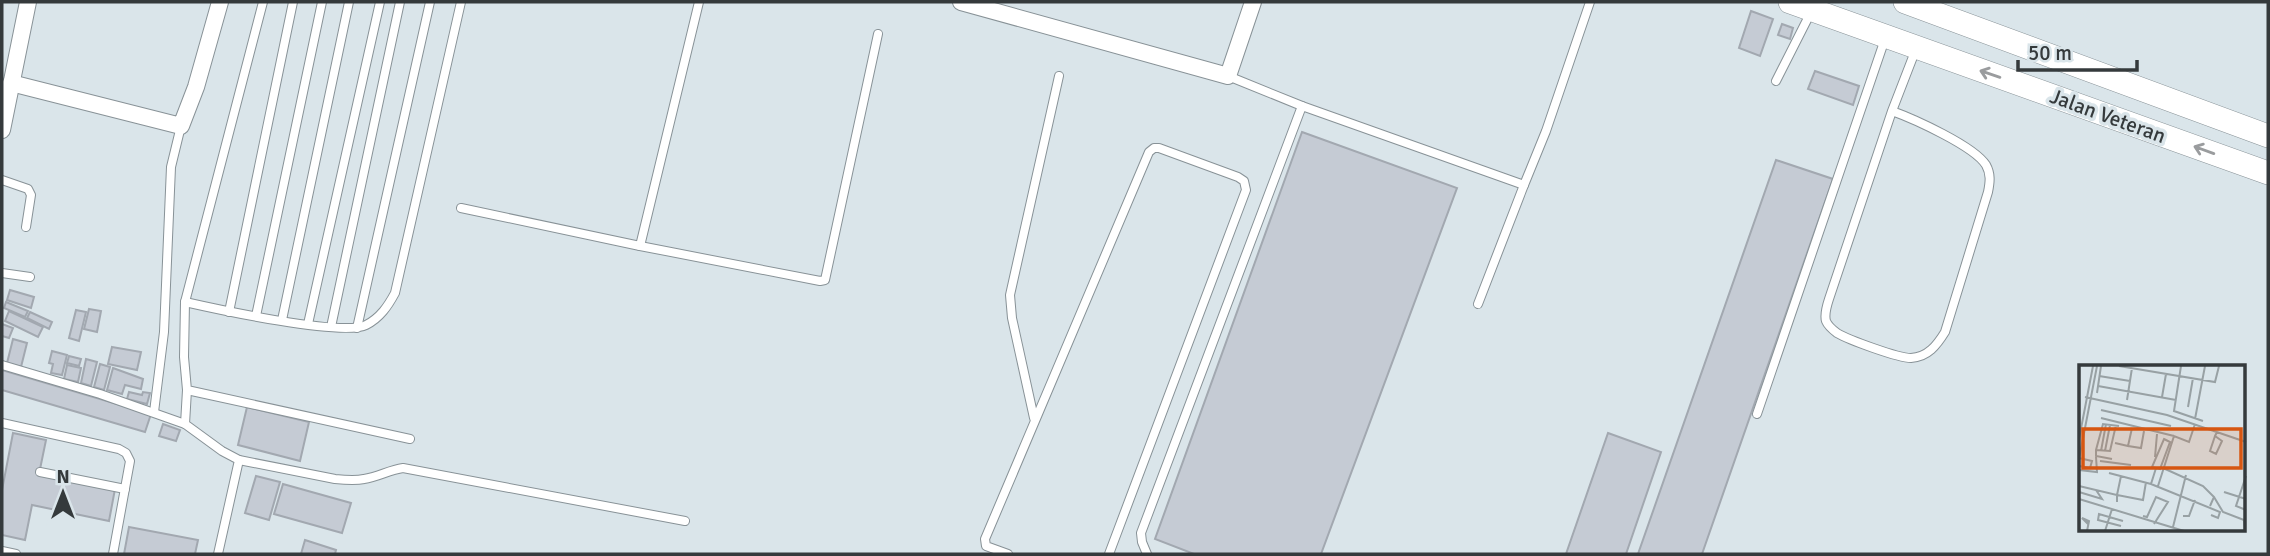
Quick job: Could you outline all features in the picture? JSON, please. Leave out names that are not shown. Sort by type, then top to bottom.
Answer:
[{"type":"main road","name":"Jalan Veteran","points":[[1790,2],[2268,173]]},
{"type":"main road","name":"Jalan Veteran","points":[[1905,2],[2268,136]]},
{"type":"main road","points":[[2077,104],[2088,68]]},
{"type":"street","points":[[2,130],[28,2]]},
{"type":"street","points":[[11,83],[181,126],[196,87],[220,2]]},
{"type":"street","points":[[961,2],[1228,76],[1253,2]]},
{"type":"lane","points":[[185,424],[185,302],[263,2]]},
{"type":"lane","points":[[229,312],[293,2]]},
{"type":"lane","points":[[256,316],[322,2]]},
{"type":"lane","points":[[282,320],[349,2]]},
{"type":"lane","points":[[309,324],[380,2]]},
{"type":"lane","points":[[331,327],[400,2]]},
{"type":"lane","points":[[357,328],[429,2]]},
{"type":"lane","points":[[185,302],[229,312],[344,330],[367,325],[382,313],[395,293],[461,2]]},
{"type":"lane","points":[[640,246],[699,2]]},
{"type":"lane","points":[[1478,304],[1546,131],[1590,2]]},
{"type":"lane","points":[[1776,81],[1812,10]]},
{"type":"lane","points":[[461,208],[640,246],[825,280],[878,34]]},
{"type":"lane","points":[[1757,414],[1886,36]]},
{"type":"lane","points":[[1892,111],[1933,127],[1982,160],[1988,167],[1990,178],[1945,332],[1936,347],[1912,358],[1840,334],[1828,324],[1825,316],[1892,111],[1917,48]]},
{"type":"lane","points":[[1035,420],[1012,318],[1010,295],[1059,76]]},
{"type":"lane","points":[[1228,76],[1301,106],[1524,185]]},
{"type":"lane","points":[[1147,554],[1141,533],[1301,106]]},
{"type":"lane","points":[[154,412],[164,332],[170,166],[181,126]]},
{"type":"lane","points":[[1008,554],[986,546],[985,539],[1149,152],[1154,148],[1166,149],[1244,181],[1246,190],[1109,554]]},
{"type":"lane","points":[[2,180],[28,189],[31,195],[26,227]]},
{"type":"lane","points":[[2,273],[30,277]]},
{"type":"lane","points":[[2,365],[185,424],[239,460],[351,480],[363,480],[403,468],[685,521]]},
{"type":"lane","points":[[187,390],[410,439]]},
{"type":"lane","points":[[2,423],[119,449],[126,453],[130,461],[113,554]]},
{"type":"lane","points":[[218,554],[239,460]]},
{"type":"lane","points":[[40,472],[125,489]]},
{"type":"lane","points":[[2,551],[16,554]]},
{"type":"building","points":[[1751,11],[1773,19],[1760,56],[1739,48]]},
{"type":"building","points":[[1782,24],[1793,28],[1790,39],[1778,35]]},
{"type":"building","points":[[1815,71],[1859,86],[1853,105],[1808,89]]},
{"type":"building","points":[[1302,132],[1457,188],[1321,554],[1194,554],[1155,539]]},
{"type":"building","points":[[1776,160],[1833,179],[1702,554],[1638,554]]},
{"type":"building","points":[[10,290],[34,297],[31,308],[7,300]]},
{"type":"building","points":[[6,302],[28,311],[25,317],[4,308]]},
{"type":"building","points":[[89,309],[101,311],[97,332],[84,329]]},
{"type":"building","points":[[76,310],[86,312],[79,341],[69,338]]},
{"type":"building","points":[[9,311],[43,327],[38,337],[5,321]]},
{"type":"building","points":[[30,312],[52,322],[49,329],[27,318]]},
{"type":"building","points":[[2,324],[13,328],[9,338],[2,336]]},
{"type":"building","points":[[13,339],[27,343],[21,367],[7,363]]},
{"type":"building","points":[[112,347],[141,352],[137,370],[108,364]]},
{"type":"building","points":[[52,351],[67,355],[62,375],[51,373],[53,364],[49,363]]},
{"type":"building","points":[[69,356],[81,359],[79,366],[67,363]]},
{"type":"building","points":[[86,359],[97,362],[91,386],[81,383]]},
{"type":"building","points":[[100,364],[110,367],[104,390],[94,387]]},
{"type":"building","points":[[67,365],[81,368],[78,382],[64,379]]},
{"type":"building","points":[[113,368],[143,379],[141,389],[125,385],[122,394],[107,390]]},
{"type":"building","points":[[2,370],[151,414],[145,432],[2,390]]},
{"type":"building","points":[[129,392],[142,395],[143,392],[150,393],[147,404],[127,399]]},
{"type":"building","points":[[247,407],[309,422],[300,461],[238,445]]},
{"type":"building","points":[[163,424],[180,430],[176,441],[159,436]]},
{"type":"building","points":[[13,433],[46,440],[39,474],[115,489],[109,521],[32,505],[25,540],[2,535],[2,490]]},
{"type":"building","points":[[1608,433],[1661,452],[1626,554],[1566,554]]},
{"type":"building","points":[[256,476],[280,482],[269,520],[245,513]]},
{"type":"building","points":[[283,484],[351,503],[342,533],[274,514]]},
{"type":"building","points":[[129,527],[198,540],[195,554],[124,554]]},
{"type":"building","points":[[305,540],[336,550],[335,554],[301,554]]}]
